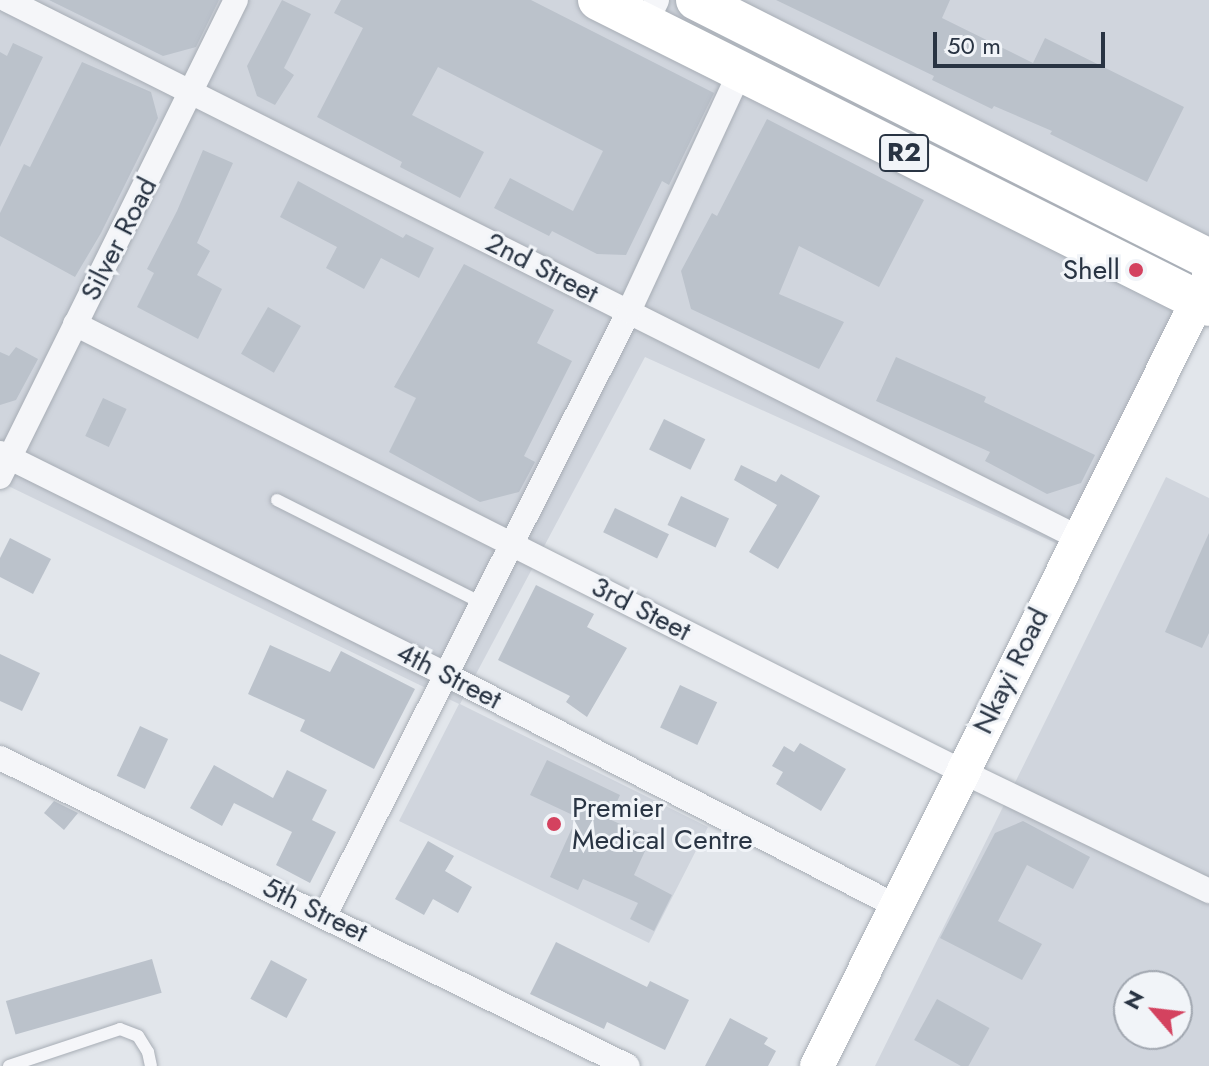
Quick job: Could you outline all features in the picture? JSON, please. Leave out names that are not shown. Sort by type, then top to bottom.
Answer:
[{"type":"highway","name":"R2","points":[[598,0],[651,12],[740,72],[1123,263],[1205,295]]},
{"type":"highway","name":"R2","points":[[696,0],[1209,259]]},
{"type":"highway","points":[[1007,205],[1026,167]]},
{"type":"highway","points":[[1123,263],[1143,225]]},
{"type":"main road","name":"Nkayi Road","points":[[817,1066],[1077,537],[1205,295]]},
{"type":"street","name":"2nd Street","points":[[7,0],[1077,537]]},
{"type":"street","name":"Silver Road","points":[[3,463],[193,93],[236,0]]},
{"type":"street","points":[[325,915],[629,311],[740,72]]},
{"type":"street","name":"3rd Steet","points":[[75,324],[961,771],[1209,891]]},
{"type":"street","name":"4th Street","points":[[3,463],[445,674],[894,905]]},
{"type":"street","name":"5th Street","points":[[0,758],[628,1066]]},
{"type":"lane","points":[[277,500],[482,603]]},
{"type":"lane","points":[[9,1066],[120,1029],[138,1036],[148,1052],[151,1066]]},
{"type":"shaded area","points":[[0,0],[1209,0],[1209,248],[1069,549],[645,357],[460,704],[708,827],[649,943],[399,821],[459,704],[0,482]]},
{"type":"shaded area","points":[[1166,477],[1209,498],[1209,1066],[875,1066]]},
{"type":"building","points":[[49,0],[219,0],[196,47],[163,56]]},
{"type":"building","points":[[282,0],[311,14],[284,68],[294,75],[275,105],[257,96],[247,66]]},
{"type":"building","points":[[341,0],[531,0],[714,93],[669,185],[662,181],[626,255],[597,254],[552,231],[549,236],[494,208],[510,178],[573,211],[603,151],[438,67],[412,115],[484,152],[460,198],[400,167],[402,162],[317,117],[363,28],[334,13]]},
{"type":"building","points":[[776,0],[950,0],[942,18],[1033,63],[1045,38],[1184,107],[1147,182],[1050,134],[1052,131],[994,106],[992,109],[932,80],[934,76]]},
{"type":"building","points":[[13,43],[43,57],[0,147],[0,52],[7,56]]},
{"type":"building","points":[[82,62],[151,92],[158,118],[101,233],[75,277],[0,236],[0,213],[24,164],[30,167]]},
{"type":"building","points":[[767,119],[924,200],[879,287],[799,246],[779,294],[844,322],[819,369],[691,309],[681,271],[712,213],[717,216]]},
{"type":"building","points":[[203,150],[233,163],[197,243],[210,251],[197,275],[222,289],[198,339],[137,307],[154,273],[147,269],[177,211]]},
{"type":"building","points":[[298,181],[403,238],[406,234],[434,248],[419,278],[381,258],[364,289],[326,268],[337,247],[280,217]]},
{"type":"building","points":[[464,264],[554,310],[537,343],[572,361],[524,456],[535,462],[519,492],[480,502],[389,452],[416,398],[394,387]]},
{"type":"building","points":[[268,307],[301,326],[274,373],[241,354]]},
{"type":"building","points":[[16,347],[38,359],[16,400],[0,405],[0,352],[9,356]]},
{"type":"building","points":[[896,357],[986,397],[984,402],[1095,455],[1081,483],[1047,494],[985,461],[990,452],[876,401]]},
{"type":"building","points":[[103,398],[127,409],[109,447],[85,436]]},
{"type":"building","points":[[664,419],[705,439],[690,470],[649,450]]},
{"type":"building","points":[[741,465],[776,482],[781,474],[820,496],[778,569],[749,552],[777,505],[734,480]]},
{"type":"building","points":[[681,496],[729,518],[716,547],[667,525]]},
{"type":"building","points":[[615,508],[669,534],[657,559],[603,532]]},
{"type":"building","points":[[1209,533],[1209,633],[1202,648],[1165,632]]},
{"type":"building","points":[[10,538],[51,559],[33,594],[0,577],[0,558]]},
{"type":"building","points":[[536,585],[594,614],[587,627],[627,648],[587,717],[566,702],[570,696],[498,660]]},
{"type":"building","points":[[270,645],[330,672],[341,651],[415,689],[374,769],[300,731],[305,720],[248,694]]},
{"type":"building","points":[[0,654],[40,673],[22,711],[0,701]]},
{"type":"building","points":[[680,685],[717,702],[697,745],[660,728]]},
{"type":"building","points":[[140,726],[168,739],[145,789],[117,776]]},
{"type":"building","points":[[800,743],[846,769],[821,811],[776,784],[783,772],[772,766],[784,746],[794,752]]},
{"type":"building","points":[[547,760],[620,795],[609,819],[651,838],[634,875],[672,895],[654,931],[630,919],[638,903],[583,879],[578,890],[550,877],[577,817],[530,795]]},
{"type":"building","points":[[214,765],[273,798],[287,770],[327,790],[312,820],[336,832],[310,883],[276,865],[292,832],[234,803],[222,826],[190,808]]},
{"type":"building","points":[[54,801],[78,813],[64,830],[44,813]]},
{"type":"building","points":[[1023,821],[1090,857],[1073,889],[1027,865],[998,921],[1042,944],[1022,980],[940,938],[995,833]]},
{"type":"building","points":[[428,841],[454,856],[445,871],[472,887],[458,913],[433,899],[424,915],[395,899]]},
{"type":"building","points":[[556,942],[647,987],[650,981],[689,1000],[665,1050],[607,1022],[604,1029],[530,994]]},
{"type":"building","points":[[152,959],[162,993],[16,1035],[6,1001]]},
{"type":"building","points":[[271,960],[307,979],[287,1018],[250,999]]},
{"type":"building","points":[[937,999],[989,1028],[968,1066],[961,1066],[914,1040]]},
{"type":"building","points":[[730,1018],[768,1038],[764,1044],[776,1051],[768,1066],[705,1066]]},
{"type":"place","name":"Shell","points":[[1136,270]]},
{"type":"place","name":"Premier Medical Centre","points":[[554,824]]}]
